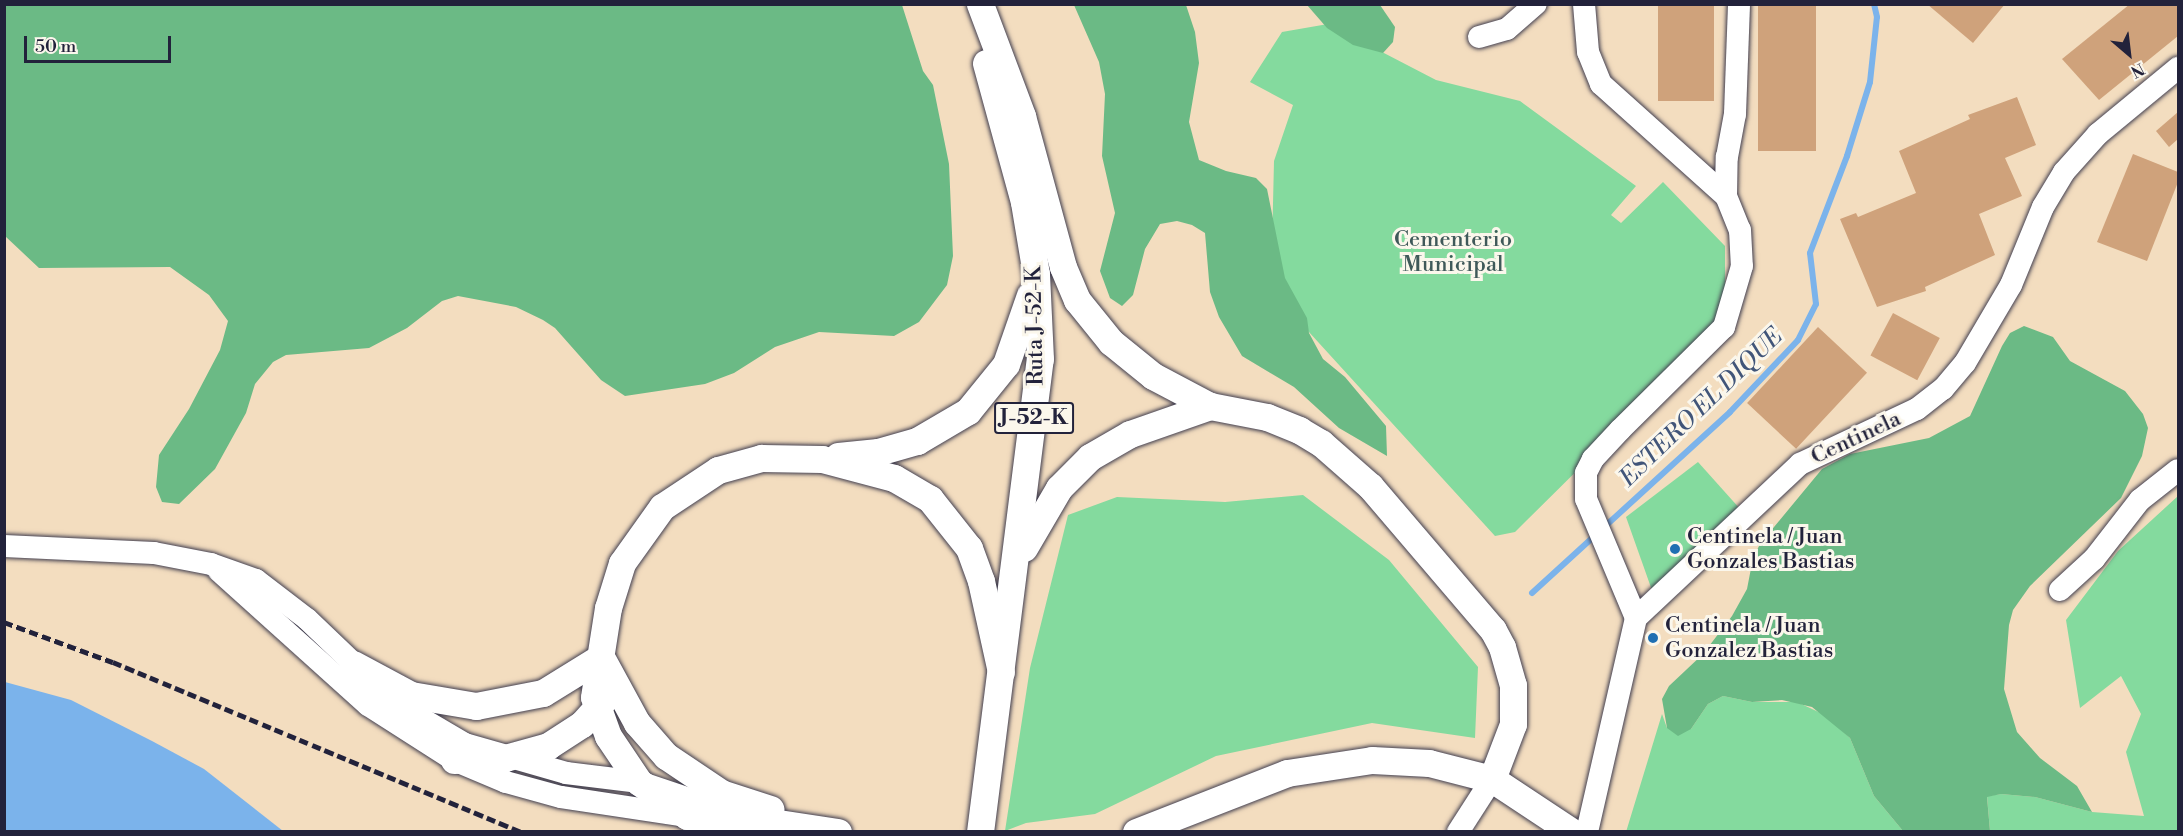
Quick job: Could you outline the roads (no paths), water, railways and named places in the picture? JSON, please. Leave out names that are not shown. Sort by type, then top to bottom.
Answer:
[{"type":"main road","name":"Ruta J-52-K","points":[[971,4],[1024,202],[1036,274],[1040,359],[980,831]]},
{"type":"main road","points":[[980,4],[1018,105],[1063,267],[1077,300],[1131,360],[1171,388],[1210,406],[1267,417],[1299,430],[1347,463],[1493,630],[1509,666],[1514,704],[1508,743],[1492,779]]},
{"type":"main road","points":[[822,459],[898,448],[935,433],[968,411],[995,381],[1011,355],[1036,274]]},
{"type":"main road","points":[[1016,562],[1059,488],[1090,457],[1130,434],[1210,406]]},
{"type":"main road","points":[[839,831],[744,818],[687,816],[639,782],[608,736],[596,710],[595,685],[608,608],[622,563],[662,507],[698,480],[739,463],[783,456],[822,459],[894,478],[945,514],[976,564],[1001,672]]},
{"type":"main road","points":[[353,664],[411,695],[476,706],[543,693],[601,657]]},
{"type":"main road","points":[[601,657],[651,740],[702,783],[743,802],[839,831]]},
{"type":"main road","points":[[454,760],[505,758],[548,746],[596,710],[616,684]]},
{"type":"main road","points":[[1136,831],[1278,776],[1332,763],[1403,760],[1492,779],[1572,831]]},
{"type":"street","points":[[1479,37],[1507,28],[1536,4]]},
{"type":"street","points":[[1584,4],[1588,52],[1601,84],[1726,196]]},
{"type":"street","points":[[1587,831],[1636,618],[1586,499],[1584,481],[1593,459],[1724,327],[1742,266],[1740,230],[1726,196],[1727,157],[1736,114],[1739,4]]},
{"type":"street","name":"Centinela","points":[[1636,618],[1800,464],[1917,409],[1943,389],[1965,363],[2011,285],[2043,207],[2064,172],[2098,134],[2178,68]]},
{"type":"street","points":[[2060,590],[2094,559],[2140,500],[2178,470]]},
{"type":"street","points":[[4,546],[108,549],[211,564],[256,580],[307,619],[395,703],[430,726],[505,758],[566,774],[639,782],[723,808],[744,818]]},
{"type":"street","points":[[211,564],[368,705],[454,760],[533,790],[687,816]]},
{"type":"street","points":[[1458,831],[1492,779]]},
{"type":"water","points":[[5,682],[71,700],[152,741],[204,769],[283,831],[5,831]]},
{"type":"waterway","name":"ESTERO EL DIQUE","points":[[1532,593],[1730,412],[1798,340],[1816,304],[1810,253],[1847,156],[1870,82],[1877,17],[1874,4]]},
{"type":"railway","points":[[4,622],[113,662],[522,832]]},
{"type":"place","name":"Centinela / Juan Gonzales Bastias","points":[[1675,549]]},
{"type":"place","name":"Centinela / Juan Gonzalez Bastias","points":[[1653,638]]},
{"type":"park label","name":"Cementerio Municipal","points":[[1453,252]]}]
